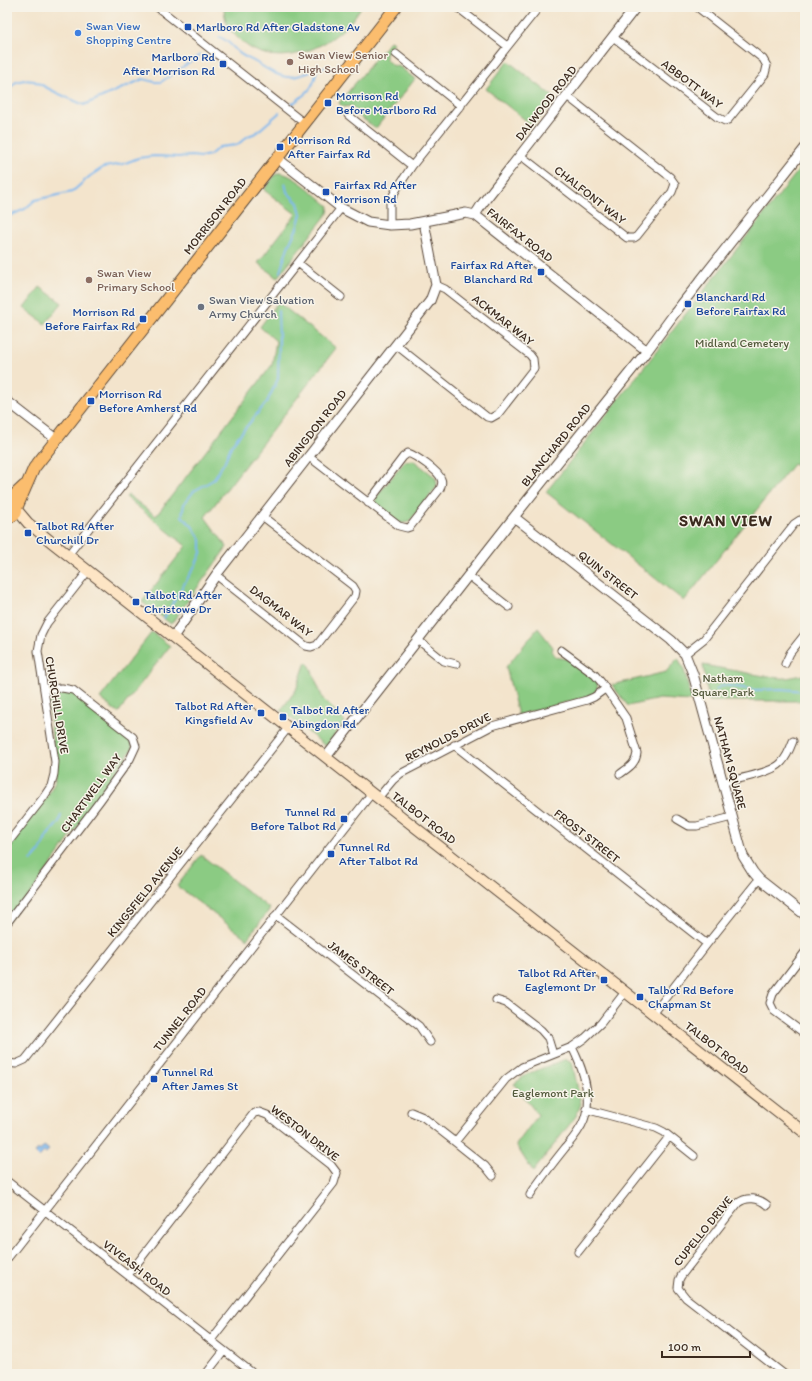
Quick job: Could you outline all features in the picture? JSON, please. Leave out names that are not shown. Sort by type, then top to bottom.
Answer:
[{"type":"main road","name":"MORRISON ROAD","points":[[10,511],[34,468],[56,439],[396,7]]},
{"type":"main road","name":"TALBOT ROAD","points":[[10,511],[28,523],[805,1133]]},
{"type":"street","points":[[157,7],[304,123]]},
{"type":"street","points":[[458,7],[507,46]]},
{"type":"street","points":[[390,225],[390,201],[412,166],[539,7]]},
{"type":"street","name":"DALWOOD ROAD","points":[[475,215],[636,7]]},
{"type":"street","name":"ABBOTT WAY","points":[[612,37],[717,117],[725,121],[728,120],[765,74],[767,66],[764,59],[697,7]]},
{"type":"street","points":[[396,54],[461,106]]},
{"type":"street","name":"CHALFONT WAY","points":[[520,155],[627,238],[634,238],[637,236],[672,192],[675,184],[670,177],[567,96]]},
{"type":"street","points":[[348,115],[412,166]]},
{"type":"street","name":"BLANCHARD ROAD","points":[[326,757],[468,575],[647,351],[674,314],[805,148]]},
{"type":"street","name":"FAIRFAX ROAD","points":[[277,158],[341,208],[368,222],[390,225],[424,222],[466,213],[475,215],[647,351]]},
{"type":"street","points":[[68,555],[341,208]]},
{"type":"street","points":[[424,222],[436,285]]},
{"type":"street","points":[[298,263],[341,297]]},
{"type":"street","name":"ABINGDON ROAD","points":[[172,637],[216,575],[430,301],[436,285]]},
{"type":"street","name":"ACKMAR WAY","points":[[396,345],[487,417],[491,418],[498,414],[534,368],[533,359],[530,355],[445,289],[436,285]]},
{"type":"street","points":[[7,401],[56,439]]},
{"type":"street","points":[[308,456],[368,503],[399,526],[407,528],[410,527],[440,489],[442,480],[439,475],[414,455],[408,453],[403,457],[368,503]]},
{"type":"street","name":"DAGMAR WAY","points":[[216,575],[306,646],[311,647],[317,645],[354,596],[356,591],[352,586],[262,516]]},
{"type":"street","name":"QUIN STREET","points":[[514,517],[672,640],[685,654]]},
{"type":"street","points":[[685,654],[704,639],[794,524],[800,520],[805,521]]},
{"type":"street","name":"CHURCHILL DRIVE","points":[[7,844],[43,798],[53,779],[55,762],[45,689],[38,656],[38,646],[41,635],[47,623],[88,571]]},
{"type":"street","points":[[468,575],[509,607]]},
{"type":"street","points":[[785,664],[790,653],[805,634]]},
{"type":"street","points":[[418,640],[444,661],[456,664]]},
{"type":"street","points":[[561,650],[595,675],[626,718],[637,753],[634,763],[620,774]]},
{"type":"street","name":"NATHAM SQUARE","points":[[685,654],[693,674],[724,782],[743,856],[753,872],[759,878],[805,915]]},
{"type":"street","name":"CHARTWELL WAY","points":[[7,923],[99,802],[130,758],[136,746],[133,737],[73,690],[62,688],[45,689]]},
{"type":"street","name":"REYNOLDS DRIVE","points":[[375,796],[400,774],[492,726],[587,700],[605,689]]},
{"type":"street","name":"KINGSFIELD AVENUE","points":[[7,1063],[16,1064],[24,1061],[288,728]]},
{"type":"street","points":[[724,782],[766,772],[777,767],[787,756],[793,741]]},
{"type":"street","name":"FROST STREET","points":[[454,745],[707,944]]},
{"type":"street","name":"TUNNEL ROAD","points":[[7,1259],[276,915],[375,796]]},
{"type":"street","points":[[677,819],[689,826],[697,826],[732,817]]},
{"type":"street","points":[[653,1014],[759,878]]},
{"type":"street","name":"JAMES STREET","points":[[276,915],[418,1026],[425,1033],[430,1042]]},
{"type":"street","points":[[805,952],[772,994],[770,1003],[774,1011],[805,1034]]},
{"type":"street","points":[[456,1142],[506,1079],[522,1067],[572,1047],[585,1038],[597,1027],[625,992]]},
{"type":"street","points":[[496,1000],[506,1003],[541,1030],[548,1038],[553,1054]]},
{"type":"street","points":[[530,1195],[538,1182],[576,1134],[584,1120],[586,1108],[586,1082],[580,1062],[572,1047]]},
{"type":"street","points":[[586,1108],[594,1112],[656,1128],[694,1156]]},
{"type":"street","name":"WESTON DRIVE","points":[[128,1275],[254,1114],[258,1112],[267,1115],[335,1169],[337,1173],[334,1183],[211,1340]]},
{"type":"street","points":[[411,1112],[423,1117],[456,1142],[485,1166],[493,1176]]},
{"type":"street","points":[[578,1252],[669,1137]]},
{"type":"street","name":"VIVEASH ROAD","points":[[7,1181],[254,1374]]},
{"type":"street","name":"CUPELLO DRIVE","points":[[767,1205],[760,1200],[746,1198],[738,1203],[681,1276],[678,1288],[686,1298],[784,1374]]},
{"type":"street","points":[[206,1374],[224,1351]]},
{"type":"green space","points":[[224,7],[361,7],[351,21],[338,34],[322,44],[306,52],[288,55],[271,55],[254,50],[232,32],[225,17]]},
{"type":"green space","points":[[390,41],[394,43],[386,53],[386,60],[392,65],[400,67],[415,79],[376,128],[357,115],[356,111],[351,106],[343,107],[339,103]]},
{"type":"green space","points":[[508,61],[555,98],[533,126],[486,89]]},
{"type":"green space","name":"Midland Cemetery","points":[[805,162],[805,471],[794,463],[684,601],[546,492]]},
{"type":"green space","points":[[278,173],[290,176],[312,191],[329,206],[328,213],[277,278],[258,263],[296,214],[264,190]]},
{"type":"green space","points":[[40,287],[62,303],[45,324],[24,308]]},
{"type":"green space","points":[[278,302],[336,348],[205,517],[227,547],[171,624],[142,602],[186,546],[126,497],[128,495],[156,516],[272,365],[276,341],[260,327]]},
{"type":"green space","points":[[413,460],[435,477],[437,483],[436,488],[409,522],[399,523],[377,506],[375,502],[377,496],[405,461]]},
{"type":"green space","points":[[538,628],[553,647],[552,652],[555,657],[568,659],[589,674],[597,683],[597,688],[593,693],[586,697],[518,715],[506,667]]},
{"type":"green space","points":[[152,632],[170,646],[118,713],[100,698]]},
{"type":"green space","points":[[678,658],[684,670],[692,701],[659,699],[628,706],[612,685],[666,672]]},
{"type":"green space","points":[[306,662],[310,666],[323,699],[345,721],[327,745],[324,745],[281,710],[296,690]]},
{"type":"green space","name":"Natham Square Park","points":[[703,665],[778,678],[805,675],[805,701],[709,701]]},
{"type":"green space","points":[[57,692],[73,693],[130,739],[132,749],[34,889],[7,923],[7,849],[47,797],[56,779],[49,703],[52,695]]},
{"type":"green space","points":[[201,855],[270,909],[247,939],[177,886]]},
{"type":"green space","name":"Eaglemont Park","points":[[566,1059],[572,1062],[581,1104],[576,1116],[533,1172],[516,1145],[538,1115],[514,1084],[527,1074]]},
{"type":"water","points":[[44,1146],[49,1150],[46,1153],[44,1152],[39,1157],[35,1153],[38,1149],[40,1151]]},
{"type":"waterway","points":[[219,37],[228,41],[242,55],[273,73],[286,77],[292,77],[317,69]]},
{"type":"waterway","points":[[7,91],[16,82],[24,80],[34,81],[84,105],[143,79],[161,82],[200,55]]},
{"type":"waterway","points":[[292,104],[302,97],[312,86],[317,69],[327,67],[336,69]]},
{"type":"waterway","points":[[7,217],[25,209],[35,200],[72,192],[90,176],[104,167],[123,164],[138,158],[154,156],[200,157],[210,155],[219,147],[237,145],[248,136],[256,133],[279,113]]},
{"type":"waterway","points":[[280,272],[301,214],[298,203],[287,192],[285,183]]},
{"type":"waterway","points":[[164,618],[201,553],[201,540],[192,526],[182,516],[184,504],[194,491],[213,480],[224,463],[232,444],[267,402],[278,379],[278,311]]},
{"type":"waterway","points":[[716,689],[723,685],[755,690],[782,689],[805,691]]},
{"type":"waterway","points":[[31,861],[40,851],[47,836],[59,822],[61,815]]},
{"type":"place","name":"Marlboro Rd After Gladstone Av","points":[[188,27]]},
{"type":"place","name":"Swan View Shopping Centre","points":[[78,33]]},
{"type":"place","name":"Swan View Senior High School","points":[[290,62]]},
{"type":"place","name":"Marlboro Rd After Morrison Rd","points":[[223,64]]},
{"type":"place","name":"Morrison Rd Before Marlboro Rd","points":[[328,103]]},
{"type":"place","name":"Morrison Rd After Fairfax Rd","points":[[280,147]]},
{"type":"place","name":"Fairfax Rd After Morrison Rd","points":[[326,192]]},
{"type":"place","name":"Fairfax Rd After Blanchard Rd","points":[[541,272]]},
{"type":"place","name":"Swan View Primary School","points":[[89,280]]},
{"type":"place","name":"Blanchard Rd Before Fairfax Rd","points":[[688,304]]},
{"type":"place","name":"Swan View Salvation Army Church","points":[[201,307]]},
{"type":"place","name":"Morrison Rd Before Fairfax Rd","points":[[143,319]]},
{"type":"place","name":"Morrison Rd Before Amherst Rd","points":[[91,401]]},
{"type":"place","name":"Talbot Rd After Churchill Dr","points":[[28,533]]},
{"type":"place","name":"Talbot Rd After Christowe Dr","points":[[136,602]]},
{"type":"place","name":"Talbot Rd After Kingsfield Av","points":[[261,713]]},
{"type":"place","name":"Talbot Rd After Abingdon Rd","points":[[283,717]]},
{"type":"place","name":"Tunnel Rd Before Talbot Rd","points":[[344,819]]},
{"type":"place","name":"Tunnel Rd After Talbot Rd","points":[[331,854]]},
{"type":"place","name":"Talbot Rd After Eaglemont Dr","points":[[604,980]]},
{"type":"place","name":"Talbot Rd Before Chapman St","points":[[640,997]]},
{"type":"place","name":"Tunnel Rd After James St","points":[[154,1079]]},
{"type":"district","name":"SWAN VIEW","points":[[726,520]]}]
